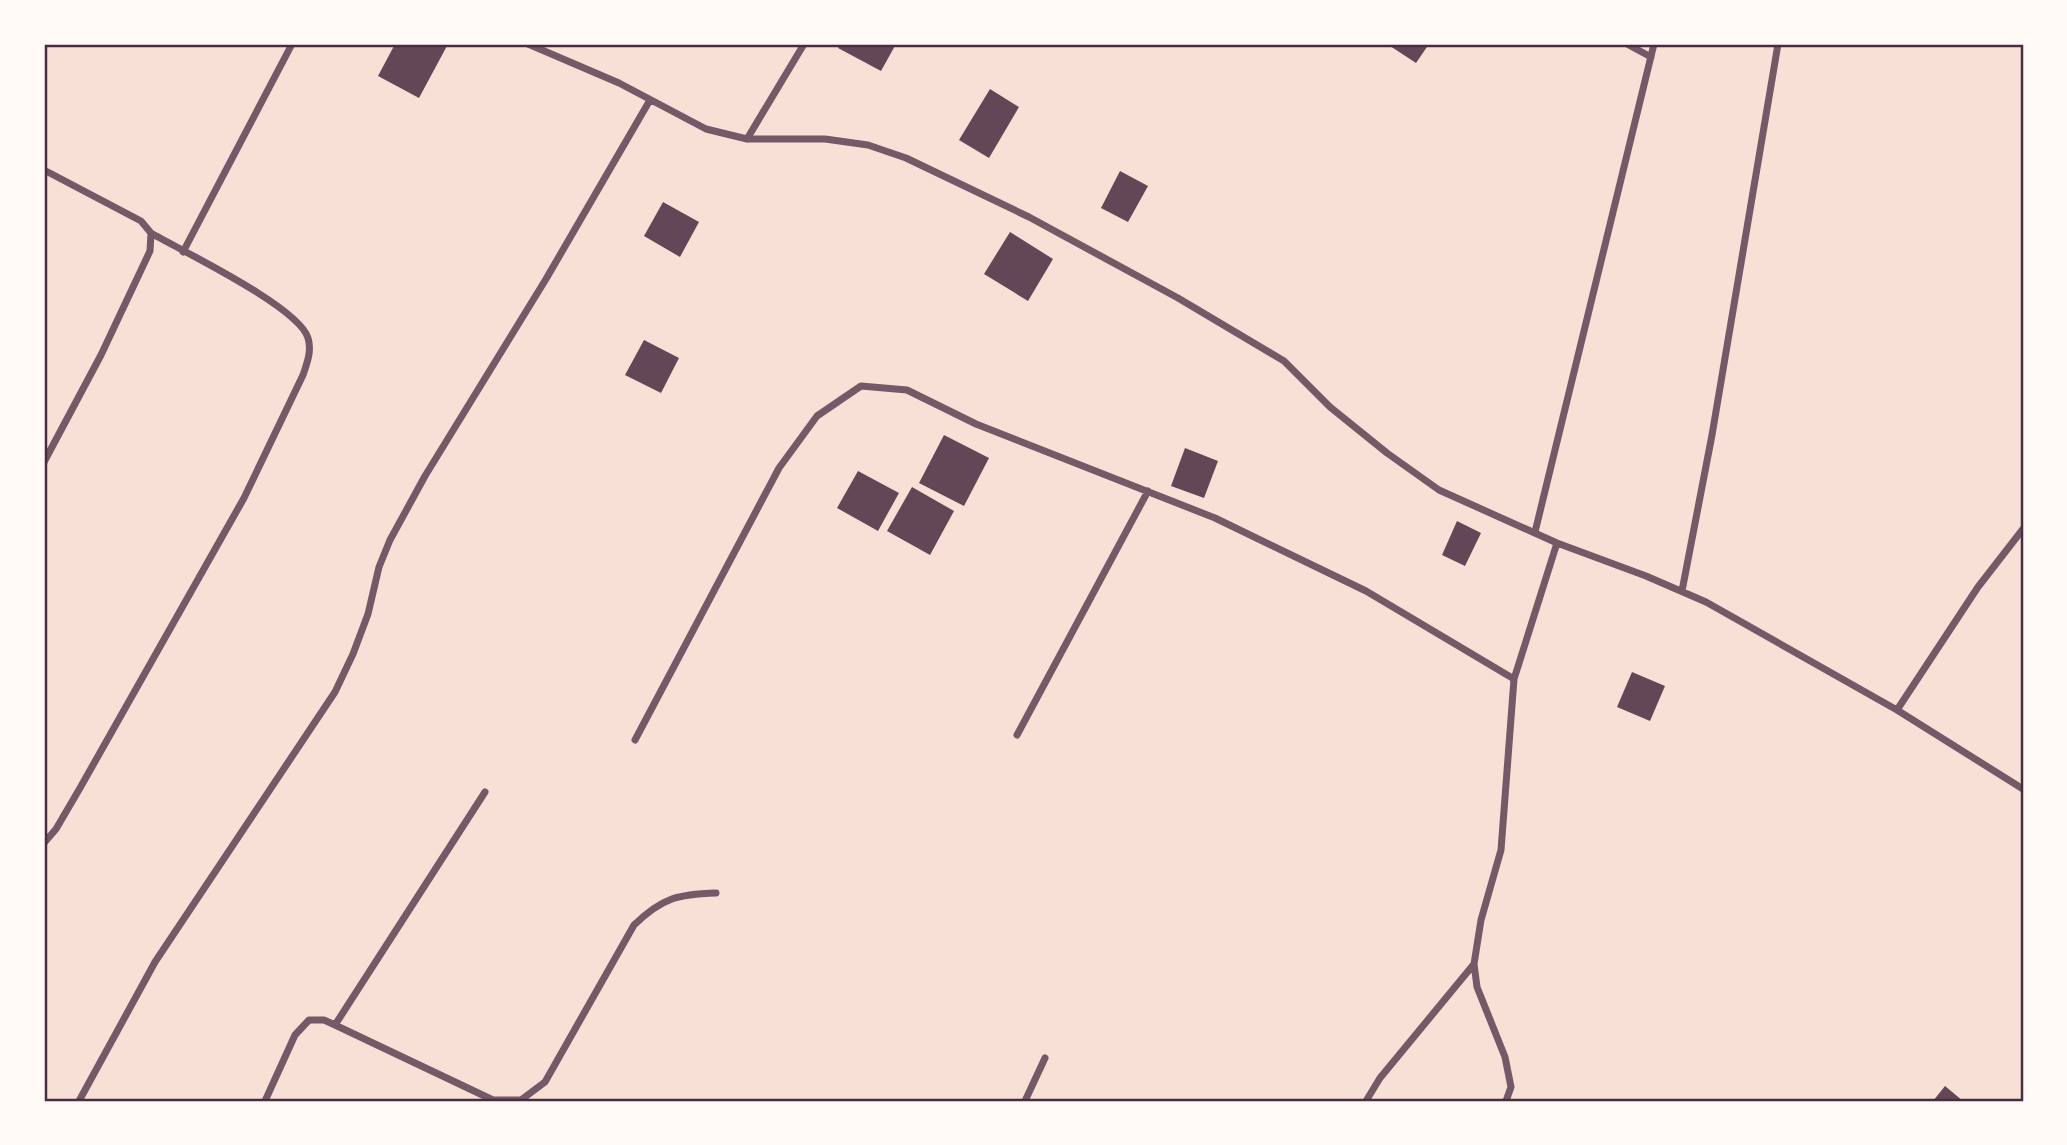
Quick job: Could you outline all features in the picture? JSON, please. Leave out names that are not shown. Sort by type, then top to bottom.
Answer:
[{"type":"street","points":[[183,252],[292,44]]},
{"type":"street","points":[[528,44],[619,83],[706,129],[747,139],[825,139],[868,145],[906,158],[1029,217],[1178,298],[1284,361],[1330,407],[1439,490],[1502,520],[1706,602],[1897,710],[2023,789]]},
{"type":"street","points":[[747,139],[804,44]]},
{"type":"street","points":[[1627,44],[1651,57]]},
{"type":"street","points":[[1535,532],[1654,44]]},
{"type":"street","points":[[1682,592],[1714,422],[1778,44]]},
{"type":"street","points":[[79,1101],[155,962],[335,692],[354,654],[368,614],[379,567],[390,540],[425,476],[546,279],[650,100]]},
{"type":"street","points":[[44,170],[141,221],[150,233],[268,299],[296,320],[308,336],[310,355],[244,498],[80,788],[56,829],[44,843]]},
{"type":"street","points":[[44,462],[101,355],[150,251],[150,233]]},
{"type":"street","points":[[635,740],[779,468],[817,416],[861,386],[907,390],[976,424],[1215,518],[1366,591],[1514,679]]},
{"type":"street","points":[[1017,735],[1148,491]]},
{"type":"street","points":[[1897,710],[1978,587],[2023,529]]},
{"type":"street","points":[[1506,1101],[1511,1087],[1505,1056],[1477,987],[1475,964],[1481,919],[1501,850],[1514,679],[1557,543]]},
{"type":"street","points":[[335,1025],[485,792]]},
{"type":"street","points":[[265,1101],[295,1035],[309,1020],[324,1020],[494,1100],[521,1100],[545,1082],[634,925],[653,908],[684,894],[716,893]]},
{"type":"street","points":[[1366,1101],[1380,1078],[1475,964]]},
{"type":"street","points":[[1026,1101],[1045,1058]]},
{"type":"building","points":[[395,44],[448,44],[419,98],[378,76]]},
{"type":"building","points":[[840,44],[896,44],[881,71],[838,48]]},
{"type":"building","points":[[1387,44],[1429,44],[1416,63]]},
{"type":"building","points":[[990,89],[1019,107],[989,158],[959,140]]},
{"type":"building","points":[[1120,171],[1148,186],[1128,222],[1101,208]]},
{"type":"building","points":[[663,202],[699,222],[680,257],[644,236]]},
{"type":"building","points":[[1010,232],[1053,259],[1028,301],[984,274]]},
{"type":"building","points":[[644,340],[679,358],[661,393],[625,375]]},
{"type":"building","points":[[944,435],[989,458],[964,506],[919,483]]},
{"type":"building","points":[[1185,448],[1218,461],[1204,498],[1171,486]]},
{"type":"building","points":[[858,471],[899,493],[878,531],[837,508]]},
{"type":"building","points":[[912,487],[954,511],[930,555],[887,531]]},
{"type":"building","points":[[1457,521],[1481,533],[1465,566],[1442,555]]},
{"type":"building","points":[[1632,672],[1665,686],[1650,721],[1617,707]]},
{"type":"building","points":[[1945,1086],[1963,1101],[1933,1101]]}]
